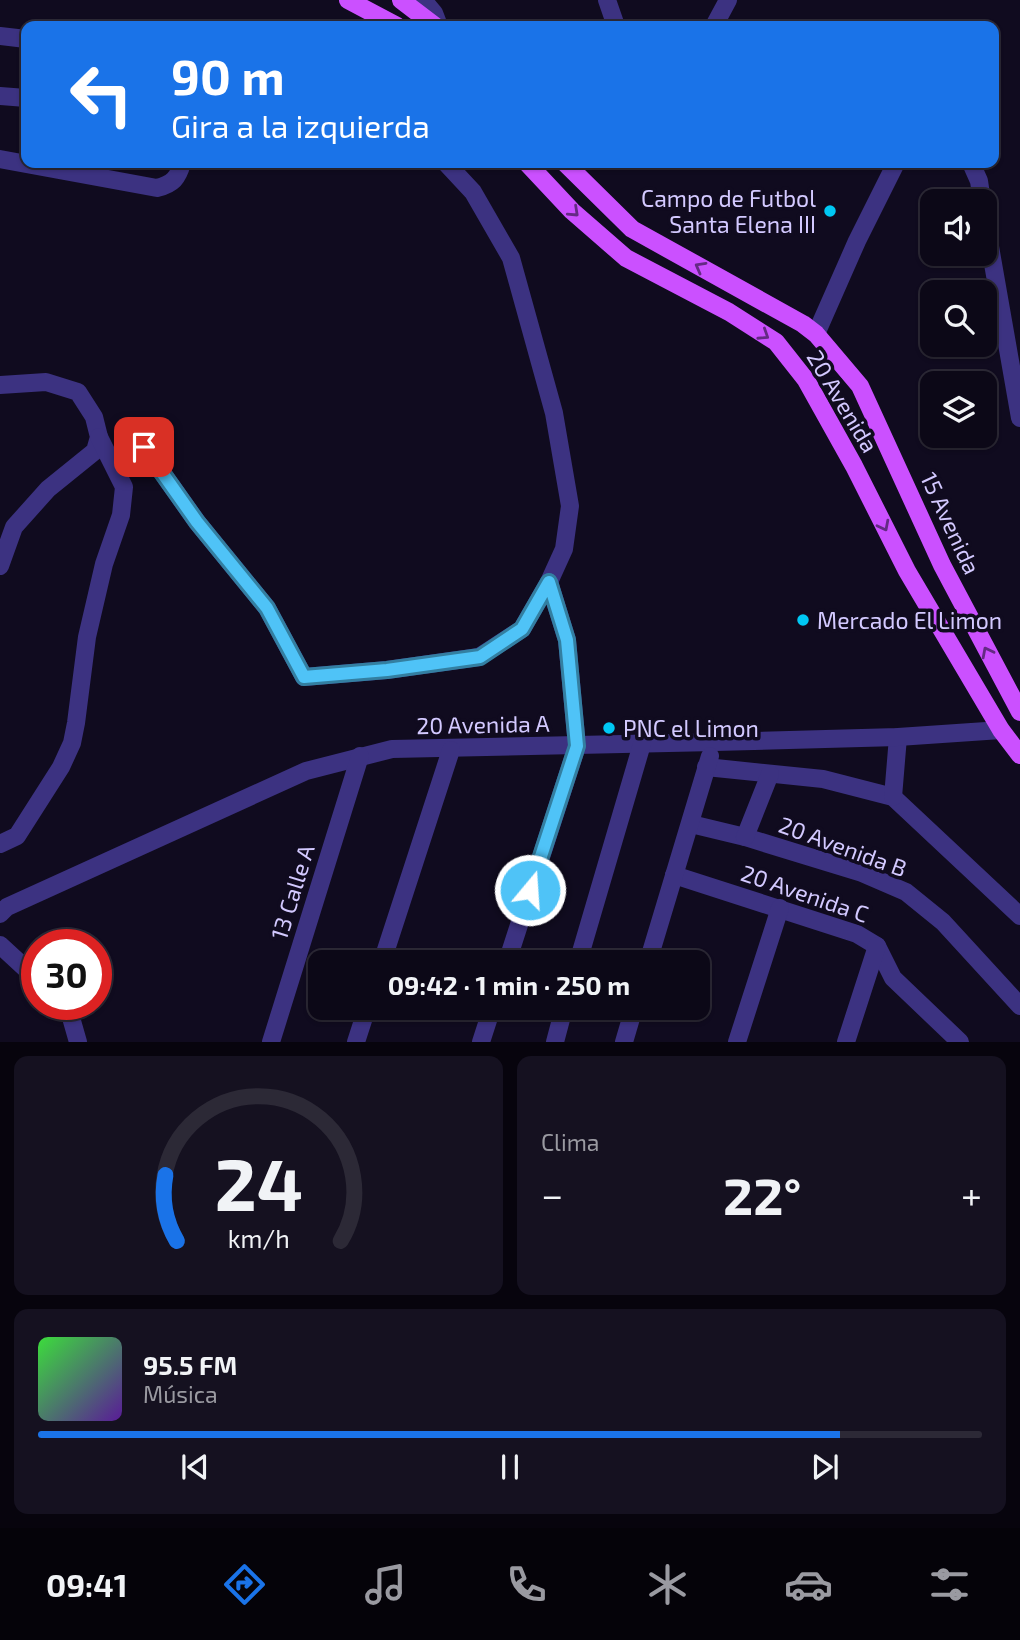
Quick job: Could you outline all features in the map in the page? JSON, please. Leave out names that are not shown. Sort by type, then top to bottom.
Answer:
[{"type":"main road","points":[[348,0],[388,21]]},
{"type":"main road","points":[[401,0],[430,21]]},
{"type":"main road","name":"20 Avenida","points":[[532,168],[572,211],[626,258],[729,312],[776,342],[806,380],[908,571],[1001,730],[1020,755]]},
{"type":"main road","name":"15 Avenida","points":[[570,168],[632,229],[803,324],[816,334],[860,386],[942,565],[1020,712]]},
{"type":"street","points":[[423,0],[434,13],[436,21]]},
{"type":"street","points":[[607,0],[613,21]]},
{"type":"street","points":[[717,21],[728,0]]},
{"type":"street","points":[[0,36],[21,38]]},
{"type":"street","points":[[0,96],[21,98]]},
{"type":"street","points":[[0,159],[21,163]]},
{"type":"street","points":[[49,168],[157,188],[170,185],[180,168]]},
{"type":"street","points":[[144,447],[197,522],[267,608],[304,677],[480,657],[522,629],[564,549],[570,506],[554,412],[511,258],[473,192],[451,168]]},
{"type":"street","points":[[816,334],[894,168]]},
{"type":"street","points":[[973,168],[980,189]]},
{"type":"street","points":[[993,266],[1020,418]]},
{"type":"street","points":[[0,385],[46,382],[78,392],[94,417],[99,438],[124,487],[121,515],[104,564],[87,637],[72,743],[61,768],[17,836],[0,844]]},
{"type":"street","points":[[0,566],[14,527],[48,489],[95,451],[99,438]]},
{"type":"street","points":[[511,950],[577,746],[567,640],[549,582]]},
{"type":"street","name":"20 Avenida A","points":[[0,914],[7,907],[306,771],[392,749],[451,750],[898,737],[1001,730]]},
{"type":"street","points":[[893,797],[898,737]]},
{"type":"street","points":[[652,950],[715,742]]},
{"type":"street","points":[[582,950],[642,744]]},
{"type":"street","points":[[386,950],[451,750]]},
{"type":"street","name":"13 Calle A","points":[[271,1041],[360,756]]},
{"type":"street","points":[[706,767],[823,779],[893,797],[1020,916]]},
{"type":"street","points":[[745,837],[770,774]]},
{"type":"street","name":"20 Avenida B","points":[[691,824],[745,837],[862,873],[905,892],[943,922],[1020,1006]]},
{"type":"street","name":"20 Avenida C","points":[[674,875],[857,933],[877,946],[893,978],[959,1041]]},
{"type":"street","points":[[737,1041],[780,908]]},
{"type":"street","points":[[0,944],[21,964]]},
{"type":"street","points":[[846,1041],[877,946]]},
{"type":"street","points":[[72,1020],[78,1041]]},
{"type":"street","points":[[356,1041],[363,1020]]},
{"type":"street","points":[[481,1041],[488,1020]]},
{"type":"street","points":[[555,1041],[561,1020]]},
{"type":"street","points":[[624,1041],[630,1020]]},
{"type":"place","name":"Campo de Futbol Santa Elena III","points":[[830,211]]},
{"type":"place","name":"Mercado El Limon","points":[[803,620]]},
{"type":"place","name":"PNC el Limon","points":[[609,728]]},
{"type":"route","points":[[144,447],[197,522],[267,608],[304,677],[387,670],[480,657],[522,629],[549,582],[567,640],[577,746],[530,890]]}]
